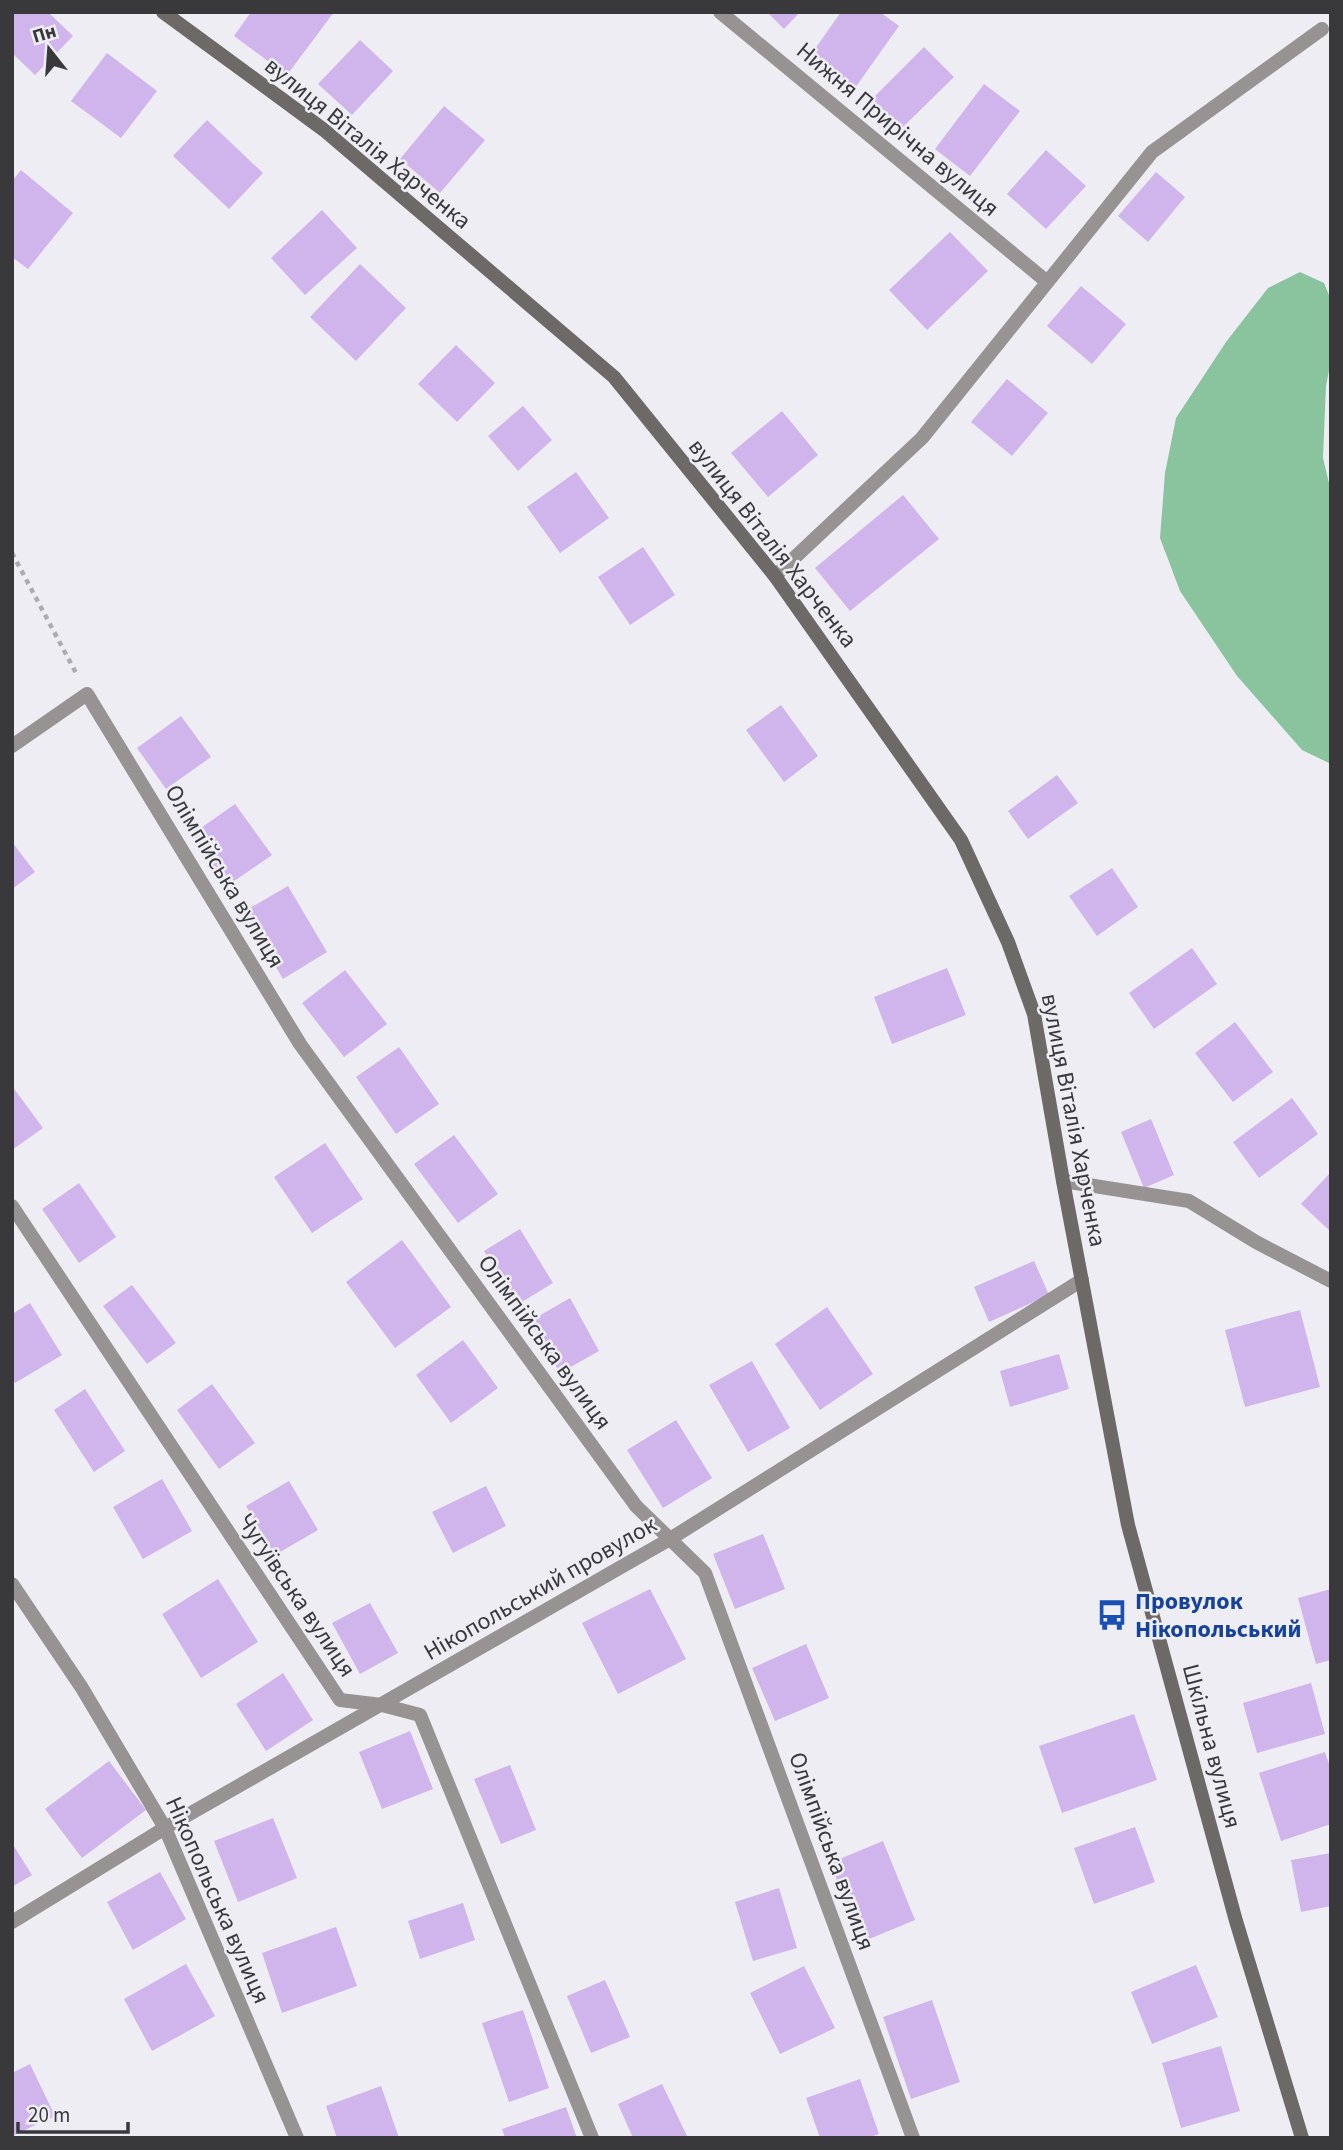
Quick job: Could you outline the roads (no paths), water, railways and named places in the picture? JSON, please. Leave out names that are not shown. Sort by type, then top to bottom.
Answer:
[{"type":"street","name":"вулиця Віталія Харченка","points":[[163,12],[324,130],[614,377],[775,576],[961,840],[1007,942],[1034,1014],[1082,1280]]},
{"type":"street","name":"Нижня Прирічна вулиця","points":[[720,12],[1046,281]]},
{"type":"street","points":[[775,576],[922,438],[1152,152],[1322,29]]},
{"type":"street","name":"Олімпійська вулиця","points":[[12,746],[87,694],[300,1044],[636,1506],[705,1573],[914,2138]]},
{"type":"street","points":[[1063,1181],[1189,1201],[1256,1242],[1331,1281]]},
{"type":"street","name":"Чугуївська вулиця","points":[[12,1206],[340,1700],[382,1705],[420,1715],[592,2138]]},
{"type":"street","name":"Нікопольський провулок","points":[[12,1922],[165,1828],[670,1539],[1082,1280]]},
{"type":"street","name":"Шкільна вулиця","points":[[1082,1280],[1128,1525],[1236,1921],[1302,2138]]},
{"type":"street","name":"Нікопольська вулиця","points":[[12,1584],[82,1688],[165,1828],[297,2138]]},
{"type":"place","name":"Провулок Нікопольський","points":[[1112,1615]]}]
